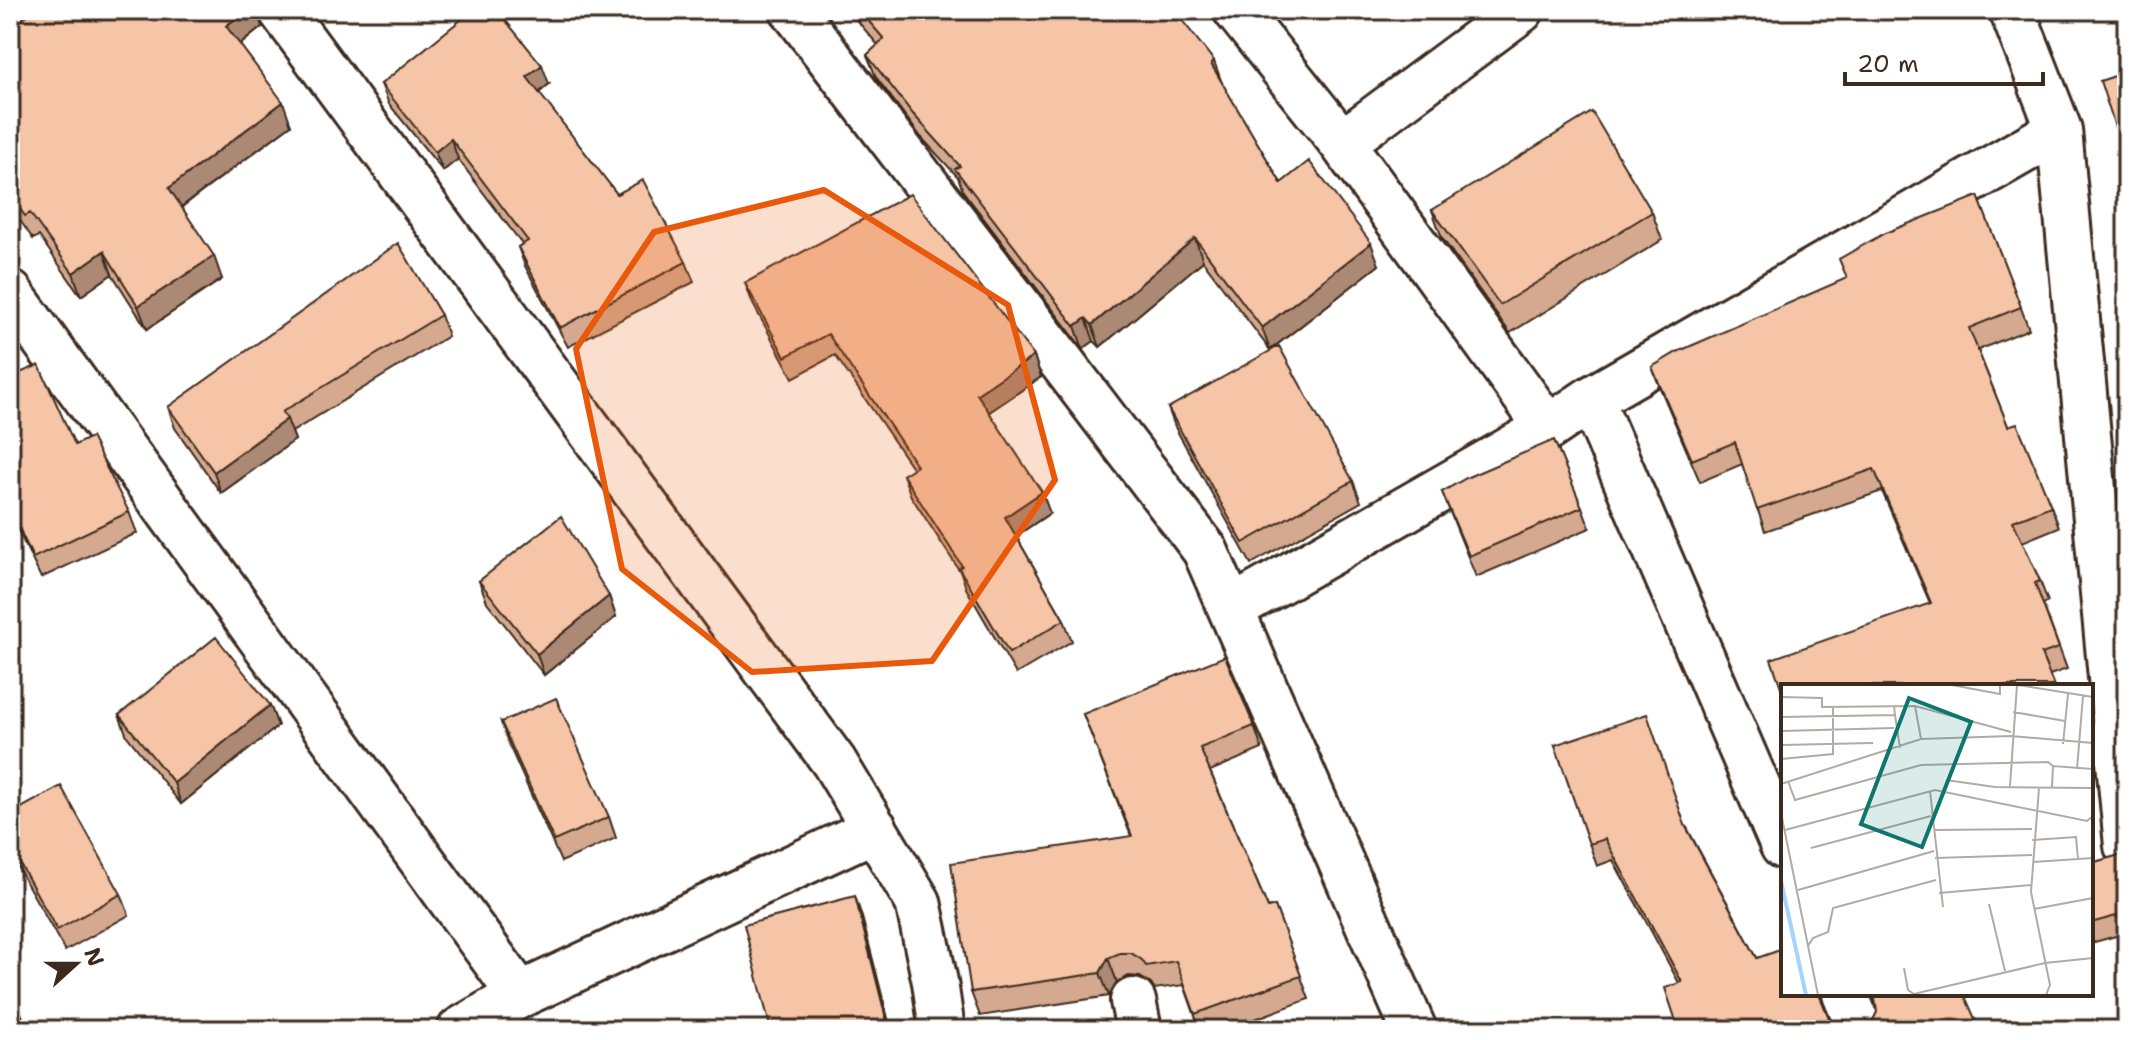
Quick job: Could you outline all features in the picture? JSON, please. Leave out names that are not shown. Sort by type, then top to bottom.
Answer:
[{"type":"street","points":[[281,10],[834,762],[918,902],[942,1030]]},
{"type":"street","points":[[793,10],[1205,550],[1414,1030]]},
{"type":"street","points":[[1236,10],[1342,143],[1548,428]]},
{"type":"street","points":[[1342,143],[1521,10]]},
{"type":"street","points":[[2012,10],[2059,130],[2127,846]]},
{"type":"street","points":[[1231,609],[2059,130]]},
{"type":"street","points":[[10,293],[520,995]]},
{"type":"street","points":[[1591,399],[1781,841]]},
{"type":"street","points":[[460,1030],[520,995],[875,829]]},
{"type":"street","points":[[1846,996],[1860,1030]]},
{"type":"highlighted area","points":[[824,190],[1008,305],[1055,480],[932,661],[752,672],[622,569],[576,349],[654,232]]},
{"type":"building","points":[[34,10],[246,10],[226,26],[283,102],[169,188],[214,256],[138,306],[104,251],[73,273],[30,213],[25,216],[10,195],[10,28]]},
{"type":"building","points":[[473,10],[497,10],[542,65],[527,77],[617,194],[643,180],[686,262],[560,328],[518,247],[528,241],[451,139],[435,152],[381,84]]},
{"type":"building","points":[[859,10],[1174,10],[1214,61],[1211,64],[1281,183],[1309,161],[1371,243],[1262,328],[1195,238],[1092,325],[1086,318],[1075,326],[955,169],[960,166],[913,114],[867,55],[884,39]]},
{"type":"building","points":[[2127,72],[2127,164],[2100,81]]},
{"type":"building","points":[[1592,112],[1652,212],[1500,305],[1432,210]]},
{"type":"building","points":[[910,194],[1034,356],[977,394],[1042,492],[1005,517],[1064,620],[1009,653],[959,568],[962,566],[903,475],[917,466],[828,334],[785,357],[745,283]]},
{"type":"building","points":[[1978,196],[2021,307],[1969,328],[2008,426],[2017,423],[2051,506],[2013,521],[2040,581],[2035,583],[2059,648],[2041,654],[2053,684],[1781,684],[1781,687],[1771,659],[1931,603],[1874,469],[1757,510],[1735,442],[1692,460],[1652,367],[1677,352],[1847,278],[1839,259],[1885,233]]},
{"type":"building","points":[[398,243],[441,315],[282,412],[287,419],[214,472],[168,407]]},
{"type":"building","points":[[1279,346],[1353,481],[1243,543],[1168,408]]},
{"type":"building","points":[[39,365],[75,445],[91,437],[129,512],[33,558],[10,509],[10,377]]},
{"type":"building","points":[[1554,440],[1582,507],[1469,556],[1442,492],[1468,477]]},
{"type":"building","points":[[561,516],[609,596],[537,654],[479,581]]},
{"type":"building","points":[[216,637],[270,705],[174,783],[119,715]]},
{"type":"building","points":[[1225,656],[1254,726],[1200,748],[1268,908],[1275,906],[1301,976],[1195,1014],[1176,961],[1146,966],[1131,953],[1108,958],[1100,973],[971,992],[951,863],[1132,836],[1083,714]]},
{"type":"building","points":[[556,698],[609,817],[554,841],[501,722]]},
{"type":"building","points":[[1647,714],[1685,825],[1757,958],[1781,950],[1781,996],[1820,996],[1829,1018],[1841,1030],[1679,1030],[1665,988],[1682,982],[1605,839],[1589,844],[1555,745]]},
{"type":"building","points":[[61,786],[121,894],[57,930],[10,846],[10,814]]},
{"type":"building","points":[[2127,853],[2127,913],[2093,922],[2093,862]]},
{"type":"building","points":[[855,896],[889,1030],[771,1030],[744,925]]},
{"type":"building","points":[[10,985],[19,1007],[10,1011]]},
{"type":"building","points":[[1874,996],[1965,996],[1980,1030],[1863,1030],[1871,1024],[1877,1012]]}]
